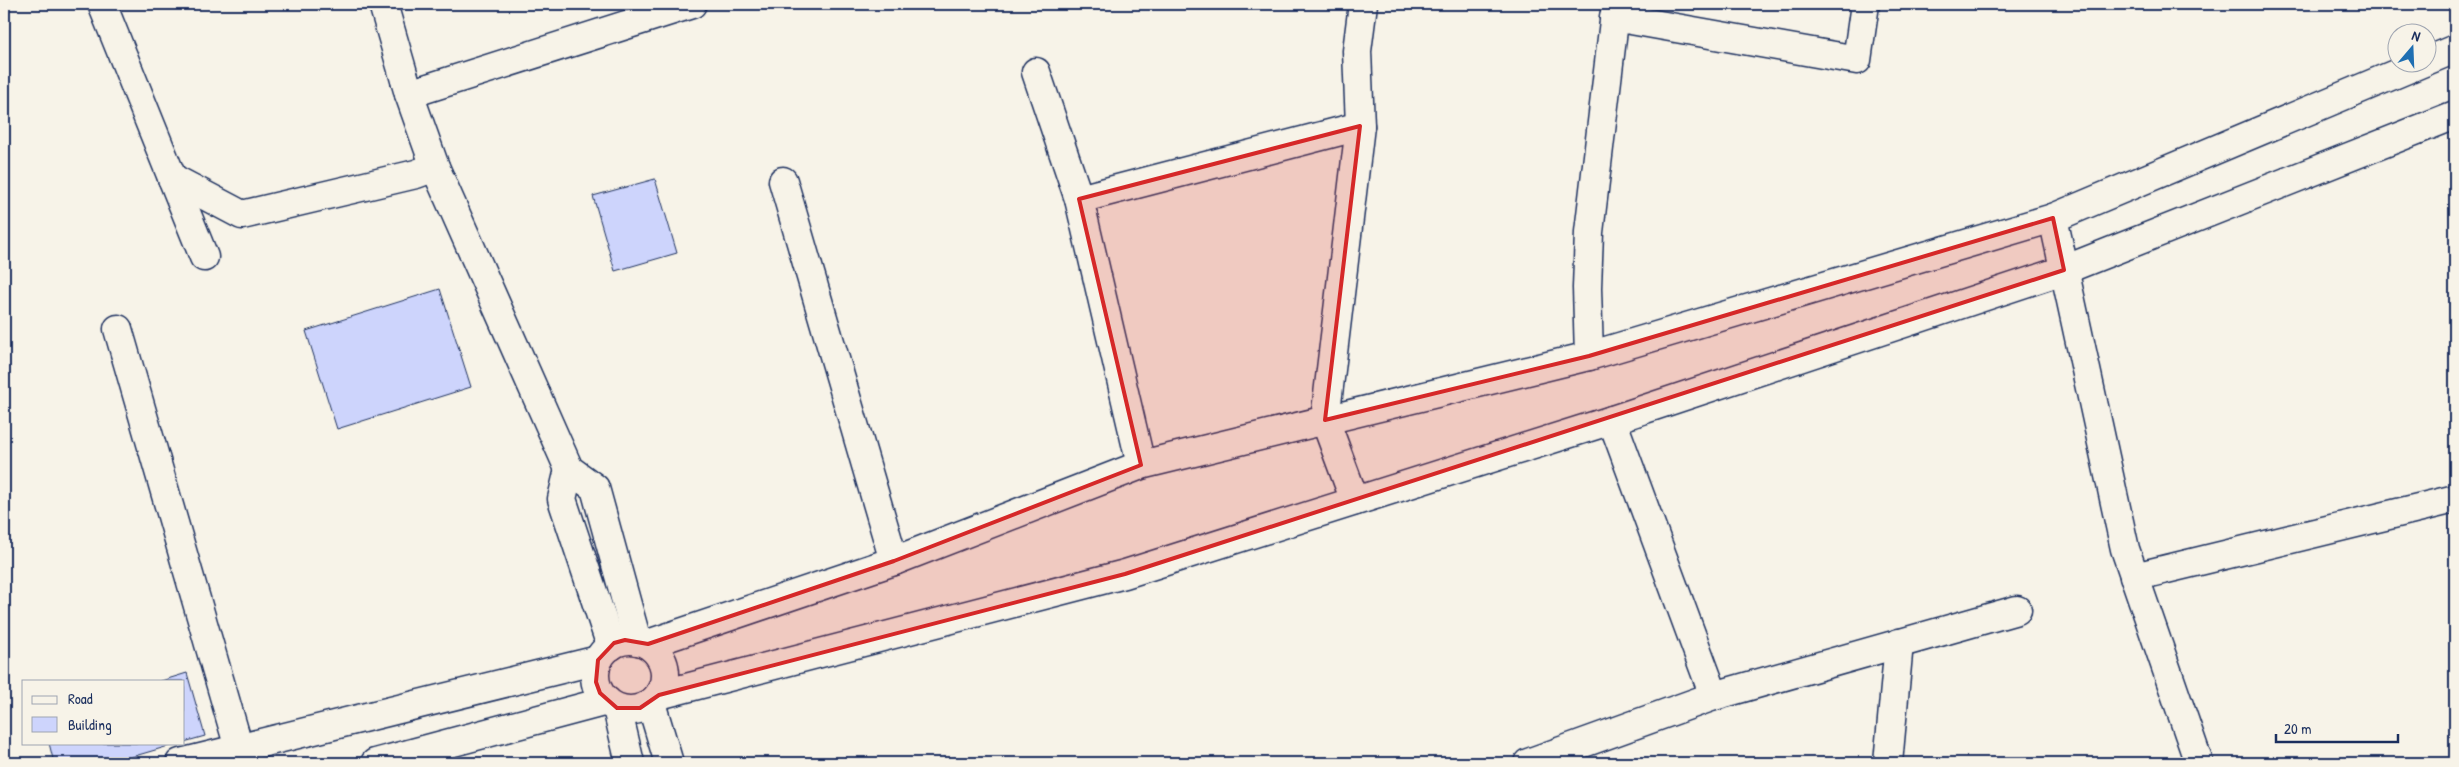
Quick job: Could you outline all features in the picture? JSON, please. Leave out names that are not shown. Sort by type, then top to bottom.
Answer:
[{"type":"street","points":[[102,4],[204,257]]},
{"type":"street","points":[[383,4],[409,94],[435,167],[569,469],[595,488],[642,642],[657,652],[663,662],[664,679],[655,699],[669,763]]},
{"type":"street","points":[[409,94],[692,4]]},
{"type":"street","points":[[1355,501],[1325,420],[1360,126],[1357,51],[1363,4]]},
{"type":"street","points":[[1589,356],[1587,288],[1589,232],[1615,10],[1857,60],[1865,4]]},
{"type":"street","points":[[2436,57],[2455,49]]},
{"type":"street","points":[[1036,72],[1079,199],[1141,465]]},
{"type":"street","points":[[180,763],[604,653],[625,640],[642,642],[894,561],[1141,465],[1589,356],[2053,218],[2401,72]]},
{"type":"street","points":[[375,763],[612,704],[640,708],[655,699],[1125,574],[1612,420],[2064,270],[2455,115]]},
{"type":"street","points":[[1079,199],[1360,126]]},
{"type":"street","points":[[172,178],[242,215],[416,174],[435,167]]},
{"type":"street","points":[[783,181],[894,561]]},
{"type":"street","points":[[2053,218],[2125,549],[2199,763]]},
{"type":"street","points":[[118,329],[239,748]]},
{"type":"street","points":[[1612,420],[1714,696]]},
{"type":"street","points":[[569,469],[562,499],[604,653],[595,671],[596,682],[600,693],[612,704],[630,763]]},
{"type":"street","points":[[2134,577],[2455,500]]},
{"type":"street","points":[[1528,763],[1596,751],[1714,696],[2017,610]]},
{"type":"street","points":[[1888,763],[1899,643]]},
{"type":"highlighted area","points":[[1360,126],[1325,420],[1589,356],[2053,218],[2064,270],[1125,574],[659,695],[640,708],[617,708],[600,693],[596,682],[598,660],[614,643],[625,640],[648,644],[894,561],[1141,465],[1079,199]]},
{"type":"building","points":[[655,179],[677,253],[615,271],[593,196]]},
{"type":"building","points":[[440,289],[471,387],[337,429],[306,331]]},
{"type":"building","points":[[187,673],[205,736],[185,742],[185,680],[164,680]]},
{"type":"building","points":[[49,744],[176,744],[111,763],[54,763]]}]
